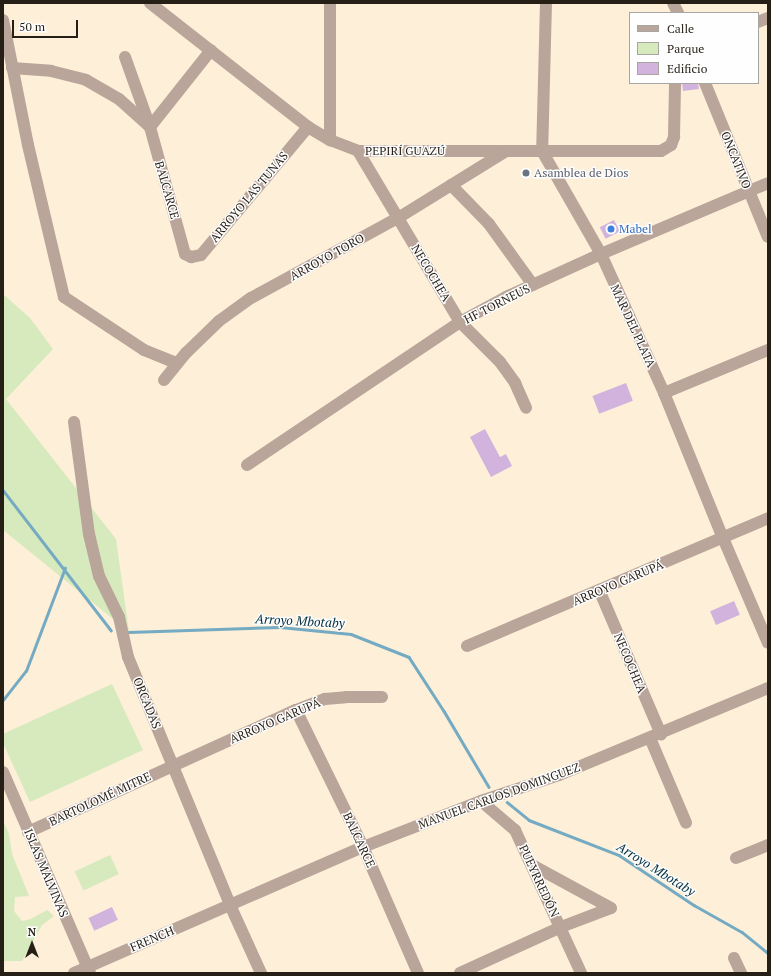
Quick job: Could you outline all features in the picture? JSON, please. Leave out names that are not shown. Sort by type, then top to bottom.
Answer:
[{"type":"street","name":"PEPIRÍ GUAZÚ","points":[[150,3],[308,127],[330,140],[358,151],[661,151],[672,145],[674,137],[675,84]]},
{"type":"street","points":[[330,3],[330,140]]},
{"type":"street","points":[[542,151],[546,3]]},
{"type":"street","points":[[3,20],[12,68],[64,297],[144,350],[178,363]]},
{"type":"street","points":[[12,68],[51,71],[86,80],[119,99],[150,127],[211,50]]},
{"type":"street","name":"BALCARCE","points":[[125,57],[150,127],[185,254]]},
{"type":"street","name":"ONCATIVO","points":[[705,84],[768,237]]},
{"type":"street","name":"ARROYO LAS TUNAS","points":[[185,254],[191,256],[201,255],[308,127]]},
{"type":"street","name":"NECOCHEA","points":[[358,151],[460,322],[500,362],[515,383],[526,408]]},
{"type":"street","name":"ARROYO TORO","points":[[164,380],[178,363],[219,321],[251,298],[398,218],[506,151]]},
{"type":"street","name":"MAR DEL PLATA","points":[[542,151],[601,254],[664,393],[768,644]]},
{"type":"street","name":"HF TORNEUS","points":[[247,465],[460,322],[506,297],[601,254],[768,183]]},
{"type":"street","points":[[451,185],[489,224],[533,285]]},
{"type":"street","points":[[664,393],[768,350]]},
{"type":"street","name":"ORCADAS","points":[[74,422],[89,534],[99,576],[119,617],[128,657],[172,766],[260,973]]},
{"type":"street","name":"ARROYO GARUPÁ","points":[[468,646],[600,592],[768,518]]},
{"type":"street","name":"NECOCHEA","points":[[600,592],[655,736],[686,823]]},
{"type":"street","name":"MANUEL CARLOS DOMINGUEZ","points":[[230,905],[363,847],[481,801],[559,775],[768,688]]},
{"type":"street","name":"ARROYO GARUPÁ","points":[[172,766],[296,710],[325,699],[346,697],[382,697]]},
{"type":"street","name":"BALCARCE","points":[[296,710],[363,847],[418,973]]},
{"type":"street","name":"BARTOLOMÉ MITRE","points":[[28,832],[172,766]]},
{"type":"street","name":"ISLAS MALVINAS","points":[[3,772],[89,970]]},
{"type":"street","name":"PUEYRREDÓN","points":[[481,801],[515,830],[581,973]]},
{"type":"street","points":[[736,858],[768,845]]},
{"type":"street","points":[[460,973],[561,927],[611,908],[532,865]]},
{"type":"street","name":"FRENCH","points":[[74,973],[89,970],[230,905]]},
{"type":"street","points":[[734,958],[741,973]]},
{"type":"green space","points":[[3,294],[30,318],[53,349],[6,399],[116,539],[129,632],[3,530]]},
{"type":"green space","points":[[112,684],[143,750],[30,802],[3,743],[3,734]]},
{"type":"green space","points":[[3,820],[9,834],[12,854],[29,896],[15,897],[14,911],[22,921],[31,919],[47,910],[54,916],[42,925],[22,961],[5,961],[3,963]]},
{"type":"green space","points":[[110,855],[119,874],[84,891],[75,871]]},
{"type":"building","points":[[682,84],[698,84],[699,89],[683,91]]},
{"type":"building","points":[[614,220],[620,232],[606,239],[600,227]]},
{"type":"building","points":[[626,383],[633,401],[599,414],[592,396]]},
{"type":"building","points":[[485,429],[500,457],[506,454],[512,466],[491,477],[470,437]]},
{"type":"building","points":[[734,601],[740,615],[716,625],[710,611]]},
{"type":"building","points":[[112,907],[118,920],[94,931],[88,918]]},
{"type":"waterway","name":"Arroyo Mbotaby","points":[[3,490],[111,630]]},
{"type":"waterway","points":[[3,700],[26,671],[65,568]]},
{"type":"waterway","name":"Arroyo Mbotaby","points":[[129,632],[280,627],[351,634],[409,657],[444,711],[489,787]]},
{"type":"waterway","name":"Arroyo Mbotaby","points":[[507,802],[529,820],[619,855],[694,905],[742,932],[768,953]]},
{"type":"place","name":"Asamblea de Dios","points":[[526,173]]},
{"type":"place","name":"Mabel","points":[[611,229]]}]
